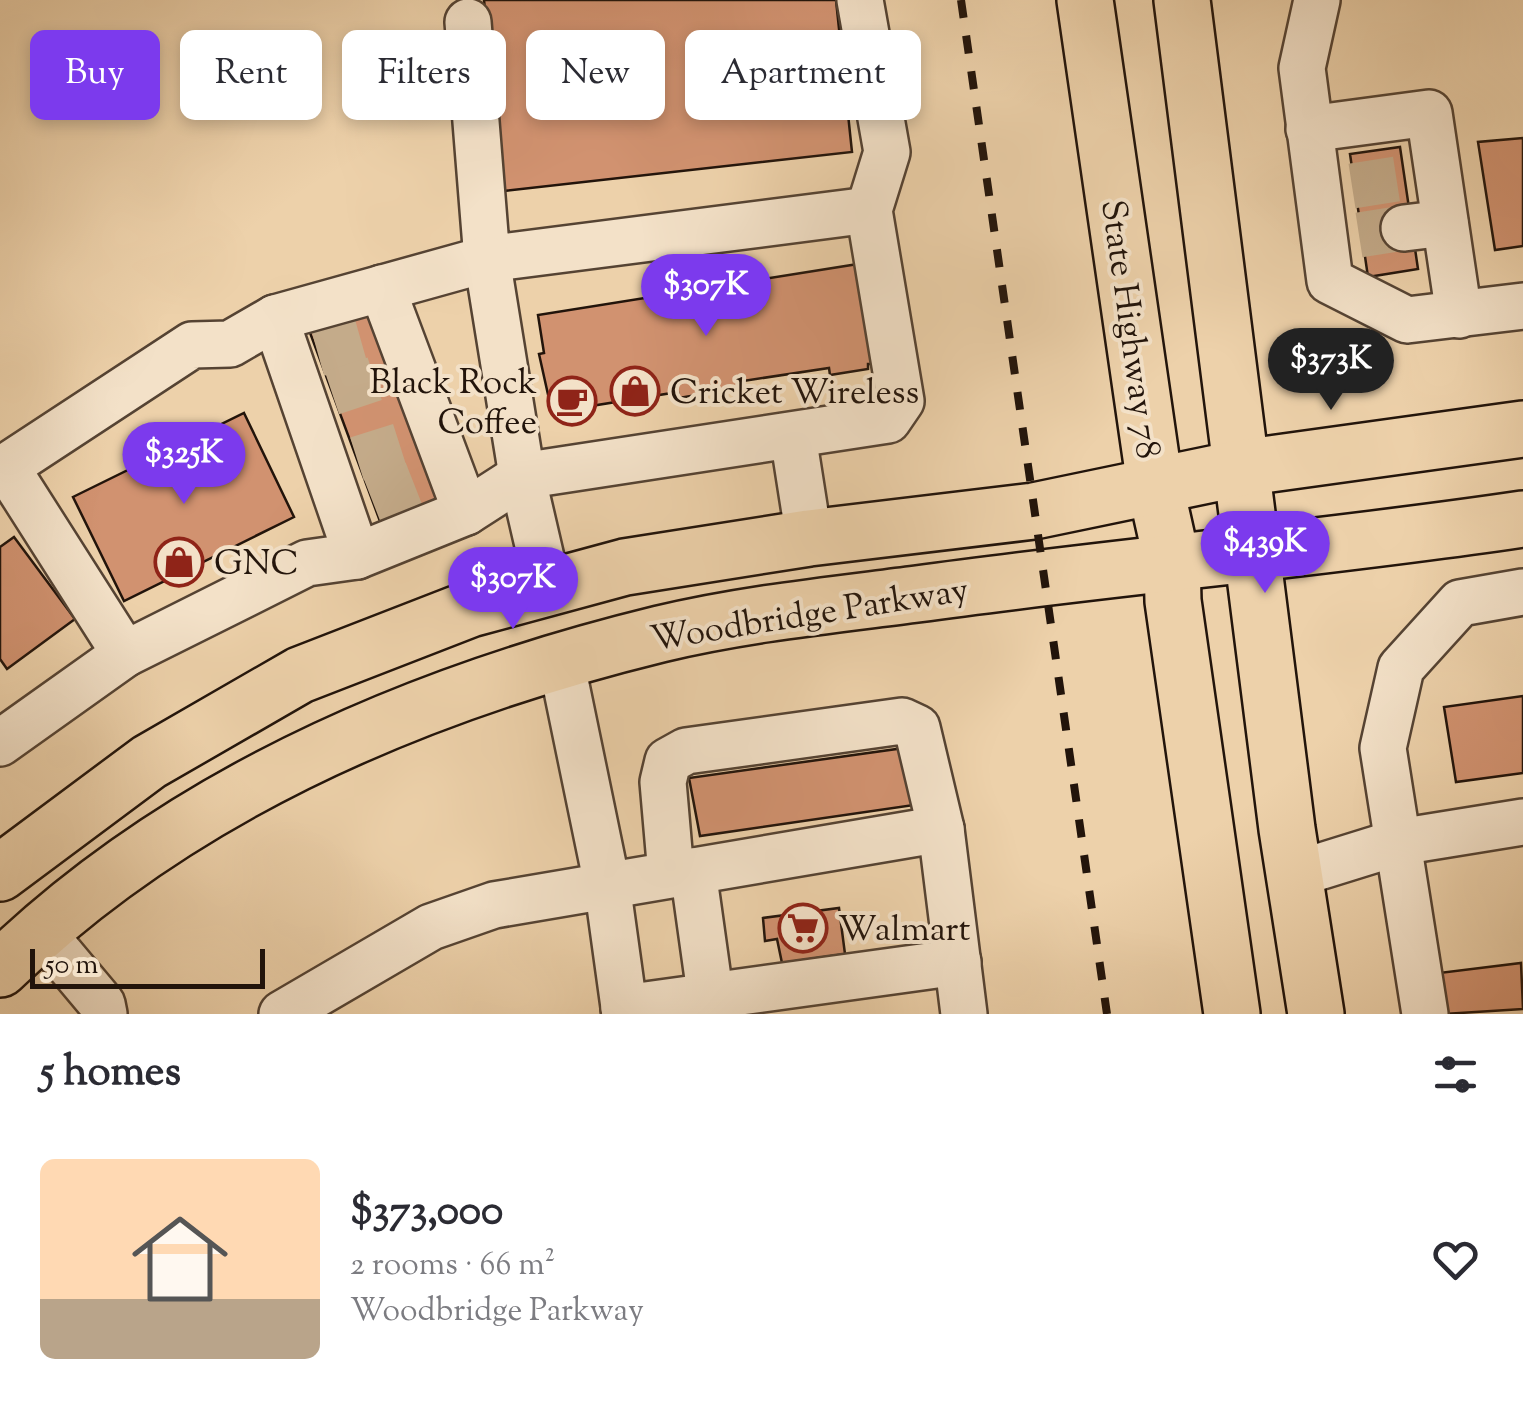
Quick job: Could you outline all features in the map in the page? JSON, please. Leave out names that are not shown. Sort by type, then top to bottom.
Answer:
[{"type":"main road","name":"State Highway 78","points":[[1085,0],[1155,486],[1172,562],[1173,602],[1232,1014]]},
{"type":"main road","points":[[1182,0],[1252,555],[1316,1014]]},
{"type":"main road","name":"Woodbridge Parkway","points":[[6,855],[149,762],[300,675],[470,609],[625,567],[809,538],[1034,510],[1241,468],[1523,429]]},
{"type":"main road","name":"Woodbridge Parkway","points":[[0,969],[40,930],[200,815],[402,713],[561,661],[664,633],[814,608],[1172,562],[1351,545],[1523,519]]},
{"type":"main road","points":[[548,588],[561,661]]},
{"type":"main road","points":[[6,855],[40,930]]},
{"type":"lane","points":[[351,500],[466,512],[522,476],[888,420],[901,402],[869,210],[886,152],[860,0]]},
{"type":"lane","points":[[1317,0],[1302,68],[1309,130],[1334,188],[1341,238],[1330,282],[1407,320],[1523,306]]},
{"type":"lane","points":[[468,22],[487,259],[522,476],[548,588]]},
{"type":"lane","points":[[1309,130],[1429,112],[1418,176],[1425,225],[1459,315]]},
{"type":"lane","points":[[126,654],[3,469],[192,345],[230,344],[274,318],[487,259],[869,210]]},
{"type":"lane","points":[[382,288],[398,351],[436,453],[466,512]]},
{"type":"lane","points":[[274,318],[311,379],[351,500]]},
{"type":"lane","points":[[794,436],[809,538]]},
{"type":"lane","points":[[0,743],[126,654],[306,564],[351,500]]},
{"type":"lane","points":[[1425,1014],[1384,748],[1400,668],[1460,604],[1523,592]]},
{"type":"lane","points":[[561,661],[607,884],[624,1011],[711,1005],[958,962]]},
{"type":"lane","points":[[711,1005],[663,782],[668,760],[686,750],[902,721],[917,728],[924,743],[941,830],[964,1014]]},
{"type":"lane","points":[[1296,874],[1399,842],[1523,822]]},
{"type":"lane","points":[[282,1014],[431,927],[494,905],[941,830]]},
{"type":"lane","points":[[40,930],[102,1004],[104,1014]]},
{"type":"building","points":[[484,0],[836,0],[839,30],[685,30],[685,120],[849,120],[852,152],[504,191],[497,120],[506,120],[506,30],[487,30]]},
{"type":"building","points":[[1523,138],[1523,246],[1495,250],[1478,142]]},
{"type":"building","points":[[1400,147],[1418,269],[1368,277],[1350,154]]},
{"type":"building","points":[[858,264],[873,364],[868,364],[868,369],[830,375],[829,368],[743,381],[744,387],[679,398],[678,392],[560,411],[559,406],[551,408],[539,354],[544,353],[538,315]]},
{"type":"building","points":[[373,305],[448,507],[384,532],[309,330]]},
{"type":"building","points":[[244,413],[294,517],[124,601],[73,497]]},
{"type":"building","points":[[14,537],[75,619],[7,669],[0,659],[0,547]]},
{"type":"building","points":[[1523,696],[1523,773],[1456,782],[1444,707]]},
{"type":"building","name":"Walmart","points":[[904,748],[914,805],[700,836],[689,778]]},
{"type":"building","name":"Walmart","points":[[839,908],[845,954],[782,963],[777,939],[765,941],[763,918]]},
{"type":"building","points":[[1521,963],[1523,1009],[1444,1014],[1439,973]]},
{"type":"tunnel","points":[[1352,186],[1397,179]]},
{"type":"tunnel","points":[[1359,235],[1404,228]]},
{"type":"tunnel","points":[[318,354],[385,335]]},
{"type":"tunnel","points":[[332,393],[398,371]]},
{"type":"tunnel","points":[[357,459],[423,438]]},
{"type":"tunnel","points":[[372,500],[436,475]]},
{"type":"railway","points":[[961,0],[1107,1014]]},
{"type":"place","name":"Cricket Wireless","points":[[635,391]]},
{"type":"place","name":"Black Rock Coffee","points":[[572,401]]},
{"type":"place","name":"GNC","points":[[179,562]]},
{"type":"place","name":"Walmart","points":[[803,928]]}]
